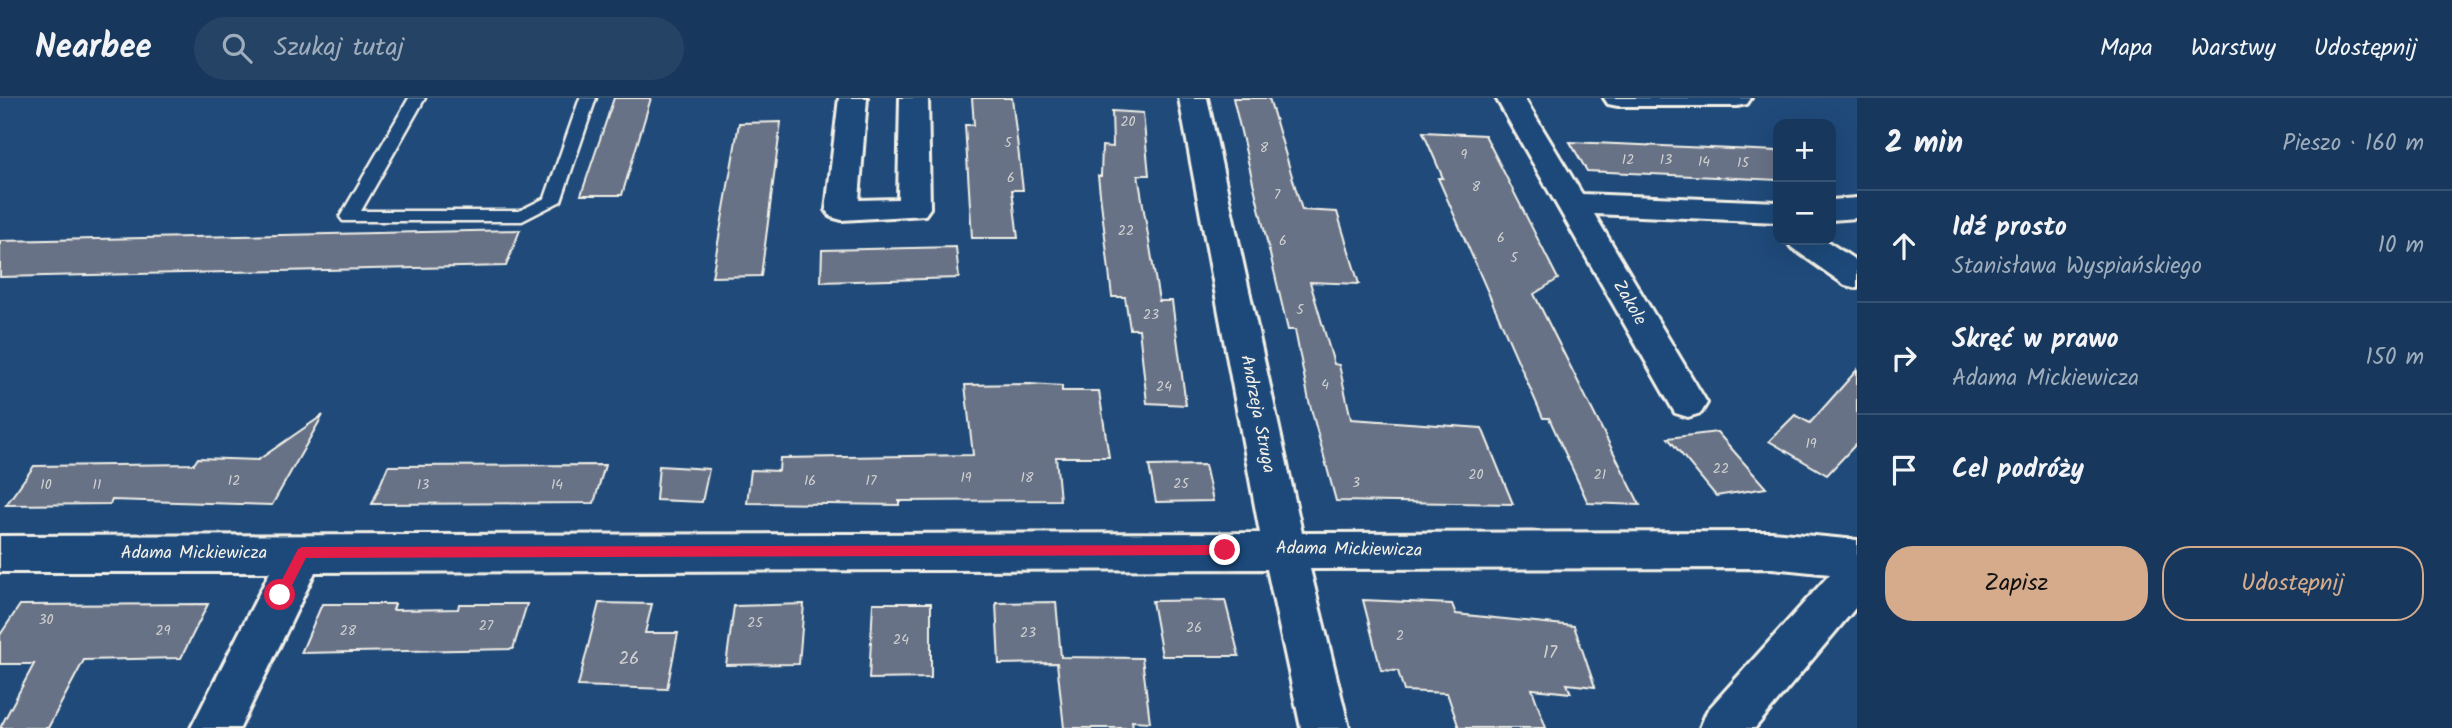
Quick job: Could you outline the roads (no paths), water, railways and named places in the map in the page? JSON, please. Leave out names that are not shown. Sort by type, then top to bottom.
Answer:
[{"type":"street","points":[[853,98],[842,210],[914,208],[914,98]]},
{"type":"street","name":"Andrzeja Struga","points":[[1194,98],[1284,549],[1325,728]]},
{"type":"street","name":"Zakole","points":[[1510,98],[1688,403]]},
{"type":"street","points":[[1618,98],[1737,98]]},
{"type":"street","points":[[1570,203],[1773,215]]},
{"type":"street","points":[[1836,210],[1857,208]]},
{"type":"street","points":[[1810,245],[1857,277]]},
{"type":"street","name":"Adama Mickiewicza","points":[[0,554],[1284,549],[1772,550],[1857,558]]},
{"type":"street","points":[[215,728],[302,553]]},
{"type":"street","points":[[1724,728],[1857,574]]},
{"type":"lane","points":[[417,98],[349,217],[522,216],[552,201],[588,98]]}]
